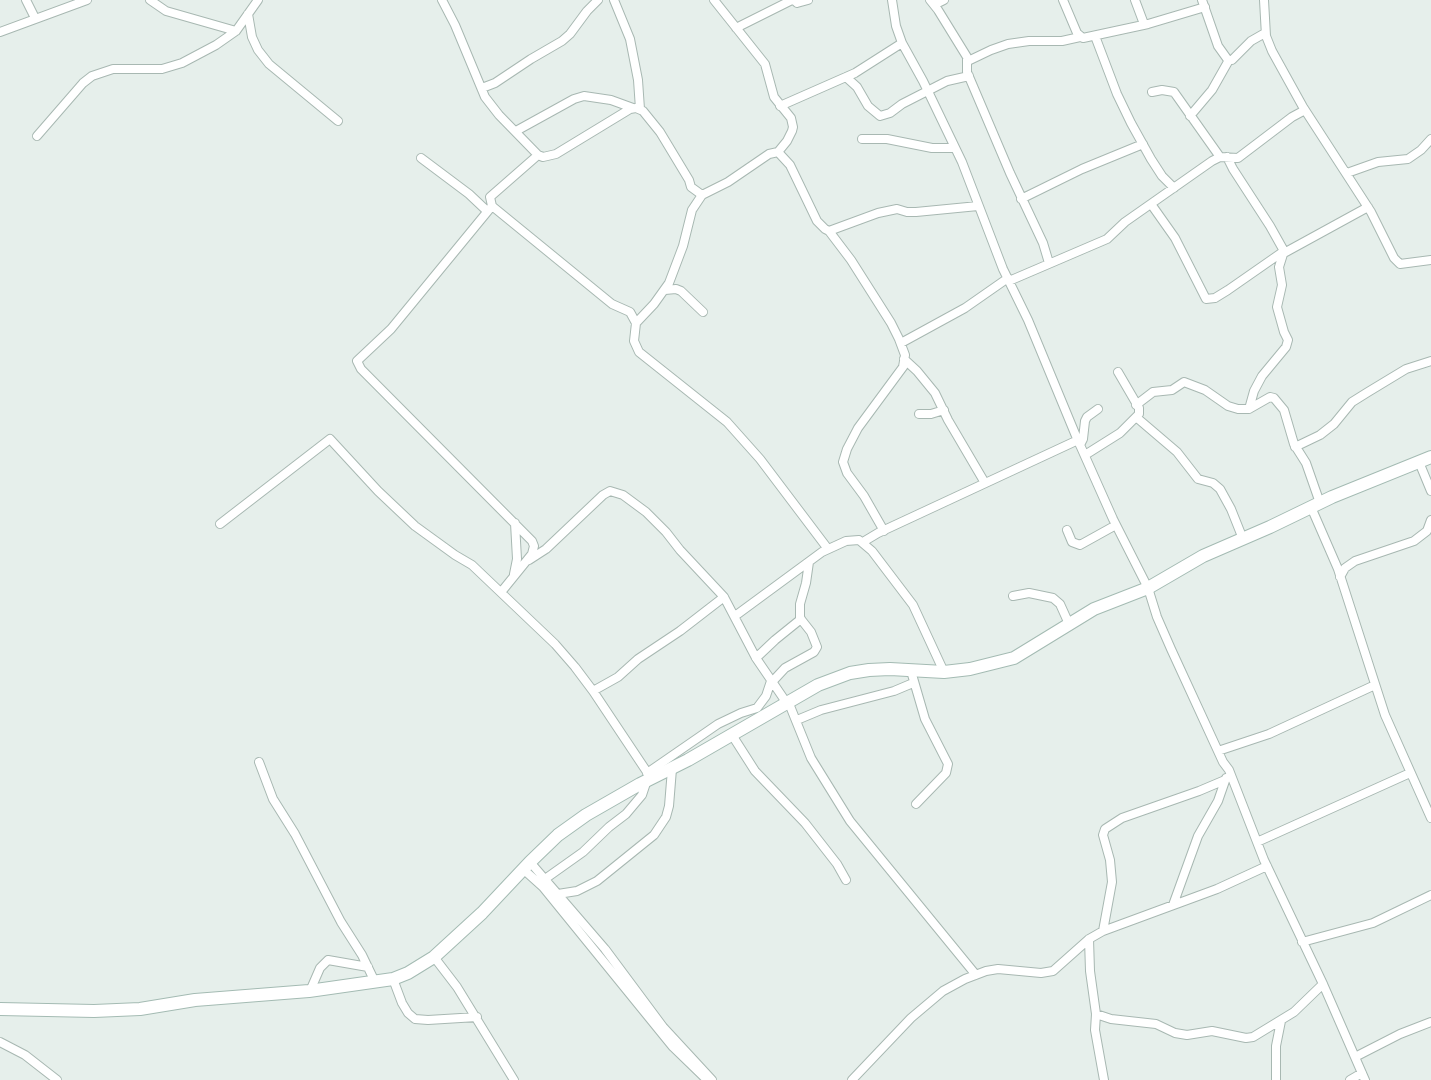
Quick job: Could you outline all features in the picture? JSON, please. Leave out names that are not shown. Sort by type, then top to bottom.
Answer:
[{"type":"street","points":[[26,0],[35,18]]},
{"type":"street","points":[[0,32],[87,0]]},
{"type":"street","points":[[150,0],[166,11],[236,31]]},
{"type":"street","points":[[37,136],[82,83],[92,76],[113,69],[162,69],[182,63],[216,45],[236,31],[258,0]]},
{"type":"street","points":[[442,0],[455,25],[482,88],[491,105],[538,155],[546,157],[556,154],[637,108]]},
{"type":"street","points":[[482,88],[496,83],[530,59],[562,41],[570,34],[587,11],[598,0]]},
{"type":"street","points":[[614,0],[630,39],[638,80],[637,108]]},
{"type":"street","points":[[636,323],[665,290],[674,273],[683,246],[692,210],[702,195],[728,182],[769,154],[778,152],[787,141],[793,127],[791,118],[774,97],[765,64],[714,0]]},
{"type":"street","points":[[736,28],[793,0],[797,3],[808,0]]},
{"type":"street","points":[[892,0],[896,26],[902,43],[962,162],[1008,280],[1028,320],[1079,443],[1116,525],[1148,588],[1157,617],[1170,649],[1218,751],[1229,770],[1267,866],[1323,984],[1364,1076],[1350,1080]]},
{"type":"street","points":[[944,0],[932,2],[960,43],[968,61],[967,68],[969,76],[1021,198],[1043,243],[1049,263]]},
{"type":"street","points":[[1063,0],[1073,25],[1080,37]]},
{"type":"street","points":[[1135,0],[1144,24]]},
{"type":"street","points":[[1264,0],[1266,33],[1272,51],[1305,110],[1368,207],[1398,262],[1402,264],[1431,260]]},
{"type":"street","points":[[968,61],[1008,44],[1029,41],[1062,41],[1080,37],[1095,36],[1144,24],[1203,4],[1208,22],[1220,50],[1224,58],[1229,60]]},
{"type":"street","points":[[248,14],[252,37],[258,50],[269,64],[338,121]]},
{"type":"street","points":[[1190,116],[1212,90],[1229,60],[1232,60],[1251,41],[1266,33]]},
{"type":"street","points":[[1095,36],[1117,94],[1143,144],[1162,176],[1174,188]]},
{"type":"street","points":[[780,106],[846,77],[871,64],[902,43]]},
{"type":"street","points":[[846,77],[857,88],[868,106],[880,116],[890,113],[908,101],[947,81],[969,76]]},
{"type":"street","points":[[1152,92],[1162,90],[1174,92],[1190,116],[1233,169],[1270,226],[1284,252],[1279,267],[1282,285],[1277,308],[1288,340],[1286,346],[1262,376],[1254,391],[1249,409]]},
{"type":"street","points":[[516,131],[574,99],[584,96],[612,100],[637,108],[660,132],[683,173],[689,180],[691,187],[702,195]]},
{"type":"street","points":[[901,343],[965,308],[1008,280],[1107,239],[1125,222],[1174,188],[1223,157],[1238,158],[1292,117],[1305,110]]},
{"type":"street","points":[[862,139],[887,139],[932,148],[954,148]]},
{"type":"street","points":[[1347,173],[1378,162],[1408,159],[1421,150],[1431,139]]},
{"type":"street","points":[[1021,198],[1082,168],[1143,144]]},
{"type":"street","points":[[778,152],[790,165],[817,221],[825,229],[830,231],[863,277],[901,343],[904,355],[902,367],[858,428],[847,449],[844,462],[847,473],[864,496],[884,531]]},
{"type":"street","points":[[502,591],[534,551],[534,546],[527,535],[361,369],[358,361],[391,329],[416,300],[489,208],[490,197],[538,155]]},
{"type":"street","points":[[421,158],[489,208],[612,304],[630,312],[636,323],[634,341],[639,352],[727,422],[760,459],[828,549]]},
{"type":"street","points":[[1152,204],[1175,238],[1206,299],[1215,298],[1284,252],[1368,207]]},
{"type":"street","points":[[830,231],[878,212],[897,209],[907,212],[916,212],[978,206]]},
{"type":"street","points":[[665,290],[676,288],[703,312]]},
{"type":"street","points":[[904,359],[916,370],[935,393],[972,464],[984,483]]},
{"type":"street","points":[[1295,447],[1320,435],[1334,424],[1352,402],[1406,369],[1431,361]]},
{"type":"street","points":[[1085,455],[1116,437],[1140,411],[1118,372]]},
{"type":"street","points":[[1136,405],[1153,392],[1172,390],[1184,382],[1205,390],[1228,406],[1238,409],[1249,409],[1270,397],[1274,398],[1284,410],[1295,447],[1306,463],[1315,505],[1340,576],[1387,721],[1431,818]]},
{"type":"street","points":[[863,542],[984,483],[1079,443],[1083,439],[1085,421],[1087,417],[1098,409]]},
{"type":"street","points":[[919,414],[931,414],[944,410]]},
{"type":"street","points":[[1136,417],[1177,452],[1198,479],[1213,483],[1220,490],[1231,509],[1243,538]]},
{"type":"street","points":[[220,524],[330,439],[378,491],[415,526],[455,555],[472,565],[502,591],[555,644],[576,667],[593,691],[648,777]]},
{"type":"street","points":[[648,777],[672,769],[818,685],[850,674],[890,668],[910,671],[944,672],[970,669],[1014,658],[1094,609],[1148,588],[1194,560],[1315,505],[1431,457]]},
{"type":"street","points":[[1420,462],[1431,491]]},
{"type":"street","points":[[526,561],[542,552],[603,495],[610,491],[615,491],[623,495],[646,512],[724,597],[756,658],[787,702],[797,720],[810,758],[827,782],[850,821],[976,975]]},
{"type":"street","points":[[1340,576],[1345,568],[1355,561],[1402,547],[1418,539],[1427,530],[1431,520]]},
{"type":"street","points":[[514,576],[517,559],[515,524]]},
{"type":"street","points":[[1067,530],[1072,542],[1080,545],[1116,525]]},
{"type":"street","points":[[735,616],[828,549],[853,540],[863,542],[913,605],[944,672]]},
{"type":"street","points":[[0,1010],[94,1011],[140,1009],[195,1000],[310,991],[375,982],[393,979],[418,967],[434,957],[482,913],[527,865],[558,835],[586,815],[648,777],[718,724],[741,713],[756,708],[766,696],[772,681],[785,668],[816,650],[817,642],[801,619],[800,604],[806,583],[809,562]]},
{"type":"street","points":[[1013,596],[1029,593],[1053,598],[1060,604],[1069,624]]},
{"type":"street","points":[[593,691],[618,677],[638,660],[680,631],[724,597]]},
{"type":"street","points":[[756,658],[801,619]]},
{"type":"street","points":[[910,671],[927,724],[948,764],[946,773],[916,804]]},
{"type":"street","points":[[797,720],[821,710],[894,691],[913,683]]},
{"type":"street","points":[[1218,751],[1269,734],[1375,685]]},
{"type":"street","points":[[732,735],[755,771],[805,823],[837,864],[846,880]]},
{"type":"street","points":[[259,762],[273,799],[295,834],[341,922],[368,967],[375,982]]},
{"type":"street","points":[[558,894],[577,891],[597,881],[654,835],[666,817],[669,806],[672,769]]},
{"type":"street","points":[[1173,905],[1198,836],[1218,801],[1229,770]]},
{"type":"street","points":[[1257,842],[1410,773]]},
{"type":"street","points":[[545,879],[583,852],[626,814],[642,796],[648,777]]},
{"type":"street","points":[[1103,930],[1112,882],[1110,860],[1103,835],[1105,829],[1122,818],[1199,791],[1225,780]]},
{"type":"street","points":[[527,865],[545,879],[605,949],[663,1027],[706,1078]]},
{"type":"street","points":[[527,865],[542,887],[673,1047],[706,1078]]},
{"type":"street","points":[[852,1080],[911,1018],[943,991],[976,975],[998,969],[1041,973],[1054,971],[1089,940],[1103,930],[1217,889],[1267,866]]},
{"type":"street","points":[[1302,942],[1373,924],[1431,895]]},
{"type":"street","points":[[1089,940],[1090,971],[1096,1014],[1095,1030],[1104,1080]]},
{"type":"street","points":[[434,957],[457,986],[514,1080]]},
{"type":"street","points":[[310,991],[320,968],[328,960],[350,966],[368,967]]},
{"type":"street","points":[[393,979],[402,1003],[408,1013],[415,1019],[428,1020],[476,1017]]},
{"type":"street","points":[[1096,1014],[1111,1019],[1156,1024],[1175,1033],[1187,1035],[1212,1031],[1253,1038],[1294,1012],[1323,984]]},
{"type":"street","points":[[1276,1080],[1276,1046],[1281,1021]]},
{"type":"street","points":[[1355,1057],[1400,1034],[1431,1022]]},
{"type":"street","points":[[0,1042],[25,1055],[57,1080]]}]
